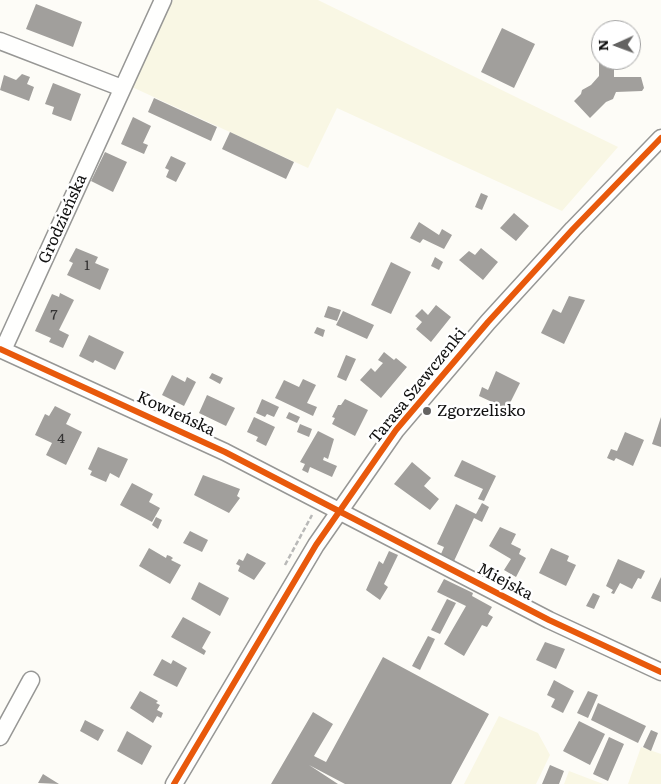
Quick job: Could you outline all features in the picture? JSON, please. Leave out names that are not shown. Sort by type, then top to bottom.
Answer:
[{"type":"street","name":"Grodzieńska","points":[[2,350],[163,0]]},
{"type":"street","points":[[0,41],[122,88]]},
{"type":"street","name":"Tarasa Szewczenki","points":[[174,784],[339,511],[396,430],[444,373],[586,215],[661,138]]},
{"type":"street","name":"Kowieńska","points":[[2,350],[225,452],[339,511]]},
{"type":"street","name":"Miejska","points":[[339,511],[549,620],[661,672]]},
{"type":"street","points":[[0,737],[30,680]]},
{"type":"shaded area","points":[[173,0],[318,0],[618,147],[562,211],[337,108],[308,168],[132,87]]},
{"type":"shaded area","points":[[499,716],[538,733],[550,755],[536,784],[464,784]]},
{"type":"shaded area","points":[[641,747],[661,754],[661,784],[628,784]]},
{"type":"shaded area","points":[[569,771],[603,784],[564,784]]},
{"type":"building","points":[[36,4],[82,22],[73,47],[26,29]]},
{"type":"building","points":[[502,28],[535,44],[514,88],[481,72]]},
{"type":"building","points":[[599,70],[614,70],[614,77],[641,77],[644,88],[642,91],[616,92],[613,99],[606,102],[590,118],[574,101],[581,94],[582,90],[591,85],[599,76]]},
{"type":"building","points":[[22,74],[30,77],[27,84],[34,87],[29,101],[0,90],[4,75],[16,80]]},
{"type":"building","points":[[53,83],[81,94],[71,121],[52,114],[54,107],[45,104]]},
{"type":"building","points":[[154,98],[217,127],[211,141],[148,112]]},
{"type":"building","points":[[133,117],[151,126],[143,143],[148,145],[144,154],[121,144]]},
{"type":"building","points":[[230,132],[294,162],[286,179],[222,149]]},
{"type":"building","points":[[105,152],[127,162],[113,192],[91,181]]},
{"type":"building","points":[[171,156],[186,163],[176,182],[166,177],[169,170],[165,168]]},
{"type":"building","points":[[481,193],[488,196],[482,210],[475,207]]},
{"type":"building","points":[[514,213],[529,226],[516,241],[500,228]]},
{"type":"building","points":[[419,222],[439,235],[442,229],[452,235],[444,249],[423,239],[420,243],[410,238]]},
{"type":"building","points":[[76,248],[98,257],[95,263],[109,269],[100,290],[67,275],[73,263],[69,261]]},
{"type":"building","points":[[481,248],[498,262],[483,280],[459,260],[469,251],[475,255]]},
{"type":"building","points":[[435,257],[443,262],[439,270],[431,266]]},
{"type":"building","points":[[391,262],[411,272],[391,314],[371,305]]},
{"type":"building","points":[[60,293],[74,300],[59,330],[69,335],[63,348],[49,342],[51,338],[35,331],[52,294],[59,297]]},
{"type":"building","points":[[569,296],[585,300],[564,344],[541,333],[553,309],[561,313]]},
{"type":"building","points":[[436,305],[451,317],[431,342],[416,329],[422,322],[415,316],[422,309],[428,315]]},
{"type":"building","points":[[328,306],[341,310],[337,321],[324,317]]},
{"type":"building","points":[[343,311],[374,325],[367,339],[336,325]]},
{"type":"building","points":[[317,327],[325,330],[323,337],[314,333]]},
{"type":"building","points":[[89,335],[124,352],[115,370],[95,360],[93,363],[79,356]]},
{"type":"building","points":[[384,352],[394,360],[396,358],[407,367],[381,398],[360,380],[371,368],[375,372],[383,363],[378,360]]},
{"type":"building","points":[[346,355],[356,359],[346,381],[337,377]]},
{"type":"building","points":[[496,371],[520,383],[507,409],[479,396],[482,387],[488,390]]},
{"type":"building","points":[[212,373],[223,378],[220,384],[209,378]]},
{"type":"building","points":[[172,375],[185,382],[187,377],[196,382],[184,406],[162,395]]},
{"type":"building","points":[[303,379],[316,385],[307,403],[317,407],[313,416],[275,398],[284,380],[299,387]]},
{"type":"building","points":[[207,395],[235,408],[226,426],[199,413]]},
{"type":"building","points":[[262,399],[279,407],[274,417],[267,414],[265,417],[256,413]]},
{"type":"building","points":[[345,399],[368,410],[355,436],[332,424],[335,418],[332,417],[338,405],[341,405]]},
{"type":"building","points":[[55,406],[71,414],[66,424],[82,432],[66,465],[46,455],[52,443],[35,435],[45,414],[49,416]]},
{"type":"building","points":[[289,412],[300,417],[297,423],[286,418]]},
{"type":"building","points":[[254,417],[275,427],[266,446],[256,441],[258,437],[247,432]]},
{"type":"building","points":[[661,417],[661,447],[652,444]]},
{"type":"building","points":[[300,424],[312,429],[309,437],[297,432]]},
{"type":"building","points":[[318,431],[334,439],[328,459],[324,457],[323,460],[337,466],[332,477],[310,467],[308,473],[302,470],[305,464],[300,462]]},
{"type":"building","points":[[625,432],[644,440],[633,466],[616,458],[614,461],[607,458],[611,449],[617,451]]},
{"type":"building","points":[[98,447],[128,459],[119,478],[110,473],[106,482],[90,475],[92,471],[88,469]]},
{"type":"building","points":[[462,460],[496,476],[484,501],[478,499],[483,489],[454,476]]},
{"type":"building","points":[[412,462],[431,478],[424,486],[439,499],[430,510],[394,484]]},
{"type":"building","points":[[203,475],[240,489],[237,496],[240,498],[229,513],[194,495]]},
{"type":"building","points":[[132,483],[153,494],[149,502],[160,508],[152,522],[120,505]]},
{"type":"building","points":[[482,503],[489,507],[482,522],[474,518],[454,561],[441,554],[444,547],[437,544],[456,504],[476,514]]},
{"type":"building","points":[[156,517],[162,520],[158,529],[152,525]]},
{"type":"building","points":[[500,527],[516,534],[511,544],[521,549],[519,554],[526,558],[516,577],[504,570],[511,559],[489,546]]},
{"type":"building","points":[[190,531],[208,540],[202,552],[183,543]]},
{"type":"building","points":[[149,548],[166,558],[167,555],[170,556],[173,558],[171,560],[181,565],[170,584],[139,566]]},
{"type":"building","points":[[551,548],[569,556],[567,561],[576,565],[566,586],[539,573]]},
{"type":"building","points":[[389,551],[398,555],[384,584],[388,587],[380,600],[366,590],[379,561],[383,564]]},
{"type":"building","points":[[247,553],[266,563],[254,580],[238,571],[240,566],[236,564],[239,559],[243,561]]},
{"type":"building","points":[[618,559],[645,571],[641,579],[638,578],[632,589],[620,583],[614,594],[611,593],[613,590],[606,586]]},
{"type":"building","points":[[661,577],[661,602],[651,598]]},
{"type":"building","points":[[444,579],[473,593],[472,596],[492,607],[488,614],[493,617],[487,627],[482,625],[464,656],[444,644],[466,606],[437,592]]},
{"type":"building","points":[[199,582],[229,598],[220,616],[191,599]]},
{"type":"building","points":[[593,593],[600,596],[594,609],[586,606]]},
{"type":"building","points":[[447,599],[456,603],[440,634],[431,630]]},
{"type":"building","points":[[183,617],[211,632],[202,648],[206,651],[204,655],[171,637]]},
{"type":"building","points":[[428,636],[435,639],[420,670],[412,666]]},
{"type":"building","points":[[545,642],[565,649],[556,669],[536,660]]},
{"type":"building","points":[[383,657],[489,714],[451,784],[345,784],[309,765],[338,784],[271,784],[313,712],[333,724],[314,756],[326,762]]},
{"type":"building","points":[[162,659],[171,664],[173,660],[187,668],[177,687],[153,675]]},
{"type":"building","points":[[554,680],[574,691],[563,713],[551,707],[555,699],[547,695]]},
{"type":"building","points":[[140,691],[158,701],[156,703],[160,705],[157,710],[163,713],[161,718],[157,716],[153,723],[130,708]]},
{"type":"building","points":[[588,691],[598,695],[588,718],[577,713]]},
{"type":"building","points":[[598,703],[646,726],[638,743],[591,720]]},
{"type":"building","points":[[85,720],[104,730],[98,741],[80,731]]},
{"type":"building","points":[[579,721],[605,734],[590,765],[563,751]]},
{"type":"building","points":[[651,730],[658,733],[651,751],[643,747]]},
{"type":"building","points":[[127,731],[152,746],[142,765],[117,751]]},
{"type":"building","points":[[609,737],[624,744],[608,781],[593,774]]},
{"type":"building","points":[[550,765],[564,771],[559,784],[542,784]]},
{"type":"building","points":[[43,774],[59,784],[38,783]]},
{"type":"cycle path","points":[[174,784],[316,545],[396,430],[488,322],[573,229],[661,138]]},
{"type":"cycle path","points":[[0,349],[225,452],[549,620],[661,672]]},
{"type":"place","name":"Zgorzelisko","points":[[427,411]]}]
